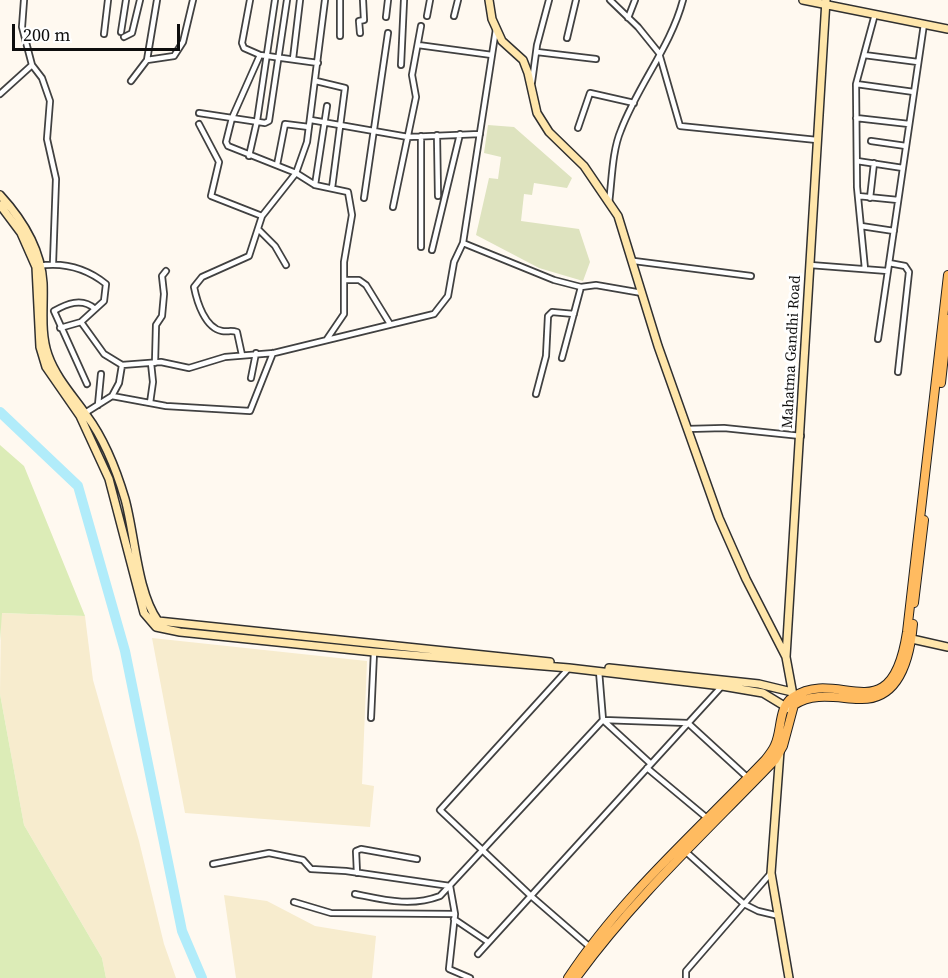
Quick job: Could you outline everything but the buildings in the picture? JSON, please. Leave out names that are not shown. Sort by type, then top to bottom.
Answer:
[{"type":"main road","points":[[489,0],[492,20],[502,41],[523,60],[537,113],[549,132],[584,166],[618,216],[687,429],[728,542],[786,657]]},
{"type":"main road","points":[[803,0],[826,2],[948,29]]},
{"type":"main road","name":"Mahatma Gandhi Road","points":[[791,702],[786,657],[826,2]]},
{"type":"main road","points":[[0,195],[30,236],[38,266],[40,347],[46,367],[100,440],[124,498],[151,609],[163,624],[679,674],[759,684],[791,702]]},
{"type":"main road","points":[[0,205],[21,234],[38,266]]},
{"type":"main road","points":[[568,978],[707,818],[748,778],[776,744],[791,702],[813,690],[869,692],[876,690],[891,678],[901,660],[907,632],[948,275]]},
{"type":"main road","points":[[83,414],[109,479],[144,613],[156,627],[180,632],[374,652],[598,671],[755,690],[791,702],[813,697],[872,698],[882,694],[901,675],[912,639],[948,319]]},
{"type":"main road","points":[[912,639],[948,647]]},
{"type":"main road","points":[[789,978],[771,873],[781,753],[791,702]]},
{"type":"main road","points":[[776,744],[781,753]]},
{"type":"main road","points":[[682,849],[781,753]]},
{"type":"main road","points":[[576,978],[592,949]]},
{"type":"street","points":[[24,0],[22,27],[32,65],[42,78],[50,102],[47,139],[56,179],[53,263]]},
{"type":"street","points":[[104,34],[108,0]]},
{"type":"street","points":[[121,32],[126,0]]},
{"type":"street","points":[[124,37],[132,33],[140,0]]},
{"type":"street","points":[[131,81],[147,60],[157,0]]},
{"type":"street","points":[[147,60],[174,56],[183,42],[193,0]]},
{"type":"street","points":[[250,0],[242,43],[244,48],[260,55],[318,63]]},
{"type":"street","points":[[249,156],[257,121],[275,0]]},
{"type":"street","points":[[199,113],[269,121],[287,0]]},
{"type":"street","points":[[293,59],[300,0]]},
{"type":"street","points":[[242,354],[237,332],[222,331],[209,323],[196,298],[194,287],[202,277],[249,256],[262,216],[296,173],[311,120],[325,0]]},
{"type":"street","points":[[340,0],[340,36]]},
{"type":"street","points":[[360,33],[359,21],[364,20],[363,0]]},
{"type":"street","points":[[386,17],[388,0]]},
{"type":"street","points":[[400,65],[404,0]]},
{"type":"street","points":[[426,16],[430,0]]},
{"type":"street","points":[[454,16],[458,0]]},
{"type":"street","points":[[531,87],[549,0]]},
{"type":"street","points":[[567,38],[576,0]]},
{"type":"street","points":[[610,0],[658,53],[680,126],[817,140]]},
{"type":"street","points":[[628,18],[635,0]]},
{"type":"street","points":[[609,203],[620,132],[658,53],[676,24],[683,0]]},
{"type":"street","points":[[865,270],[858,196],[856,84],[875,14]]},
{"type":"street","points":[[878,339],[924,24]]},
{"type":"street","points":[[393,207],[416,97],[412,75],[422,26]]},
{"type":"street","points":[[81,322],[104,354],[122,365],[153,363],[189,368],[225,357],[273,353],[434,314],[448,296],[454,262],[464,243],[496,29]]},
{"type":"street","points":[[364,198],[376,130],[388,33]]},
{"type":"street","points":[[418,45],[492,55]]},
{"type":"street","points":[[537,51],[596,59]]},
{"type":"street","points":[[260,55],[232,118],[226,142],[231,148],[249,156],[296,173],[315,186],[345,191],[349,196],[352,215],[344,262],[343,317],[327,339]]},
{"type":"street","points":[[864,55],[918,62]]},
{"type":"street","points":[[1,92],[32,65]]},
{"type":"street","points":[[316,81],[345,88],[332,188]]},
{"type":"street","points":[[856,84],[914,92]]},
{"type":"street","points":[[578,128],[590,93],[634,103]]},
{"type":"street","points":[[315,186],[327,106]]},
{"type":"street","points":[[856,118],[909,124]]},
{"type":"street","points":[[311,120],[340,123],[408,137],[480,134]]},
{"type":"street","points":[[199,124],[219,162],[211,196],[262,216]]},
{"type":"street","points":[[277,165],[285,124],[309,127]]},
{"type":"street","points":[[432,250],[460,134]]},
{"type":"street","points":[[437,135],[438,196]]},
{"type":"street","points":[[421,136],[422,247]]},
{"type":"street","points":[[871,141],[906,146]]},
{"type":"street","points":[[857,161],[903,168]]},
{"type":"street","points":[[870,198],[874,164]]},
{"type":"street","points":[[858,196],[898,201]]},
{"type":"street","points":[[861,226],[894,231]]},
{"type":"street","points":[[258,229],[275,246],[286,265]]},
{"type":"street","points":[[464,243],[532,272],[581,287],[596,285],[642,293]]},
{"type":"street","points":[[634,261],[751,276]]},
{"type":"street","points":[[38,266],[53,263],[71,265],[106,284],[106,298],[95,309],[81,322],[60,328]]},
{"type":"street","points":[[889,263],[905,266],[909,272],[898,372]]},
{"type":"street","points":[[810,265],[888,272]]},
{"type":"street","points":[[150,403],[156,325],[162,316],[164,294],[162,276],[166,271]]},
{"type":"street","points":[[344,280],[359,280],[366,285],[390,324]]},
{"type":"street","points":[[562,358],[581,287]]},
{"type":"street","points":[[87,384],[54,311],[69,302],[90,305],[95,309]]},
{"type":"street","points":[[536,394],[546,356],[548,316],[552,312],[574,314]]},
{"type":"street","points":[[251,378],[256,353]]},
{"type":"street","points":[[112,396],[150,403],[250,411],[273,353]]},
{"type":"street","points":[[83,414],[112,396],[119,383],[122,365]]},
{"type":"street","points":[[98,405],[101,374]]},
{"type":"street","points":[[687,429],[724,428],[801,436]]},
{"type":"street","points":[[371,718],[374,652]]},
{"type":"street","points":[[569,668],[443,804],[441,810],[531,896],[592,949]]},
{"type":"street","points":[[598,671],[603,720],[649,766],[707,818]]},
{"type":"street","points":[[478,954],[722,686]]},
{"type":"street","points":[[355,894],[396,902],[423,902],[440,896],[603,720],[688,723],[748,778]]},
{"type":"street","points":[[357,873],[356,851],[361,849],[417,859]]},
{"type":"street","points":[[682,849],[744,904],[758,911],[779,916]]},
{"type":"street","points":[[213,864],[269,853],[303,860],[311,869],[450,886]]},
{"type":"street","points":[[686,978],[686,971],[771,873]]},
{"type":"street","points":[[450,886],[455,917],[449,969],[470,978]]},
{"type":"street","points":[[294,902],[331,913],[455,917],[488,942]]},
{"type":"shaded area","points":[[1,613],[85,616],[93,680],[139,841],[164,944],[176,978],[106,978],[102,958],[24,825],[0,694]]},
{"type":"shaded area","points":[[152,638],[367,661],[362,784],[374,786],[370,827],[185,813]]},
{"type":"shaded area","points":[[224,895],[267,901],[315,926],[376,936],[372,978],[236,978]]},
{"type":"green space","points":[[488,125],[514,127],[572,178],[567,188],[534,183],[532,195],[524,194],[521,221],[579,229],[590,262],[583,281],[539,268],[476,235],[489,178],[498,179],[501,157],[484,153]]},
{"type":"green space","points":[[0,445],[24,466],[85,616],[2,613],[0,641]]},
{"type":"green space","points":[[0,694],[24,825],[102,958],[106,978],[0,978]]},
{"type":"waterway","points":[[0,412],[78,486],[125,651],[182,931],[202,978]]}]
